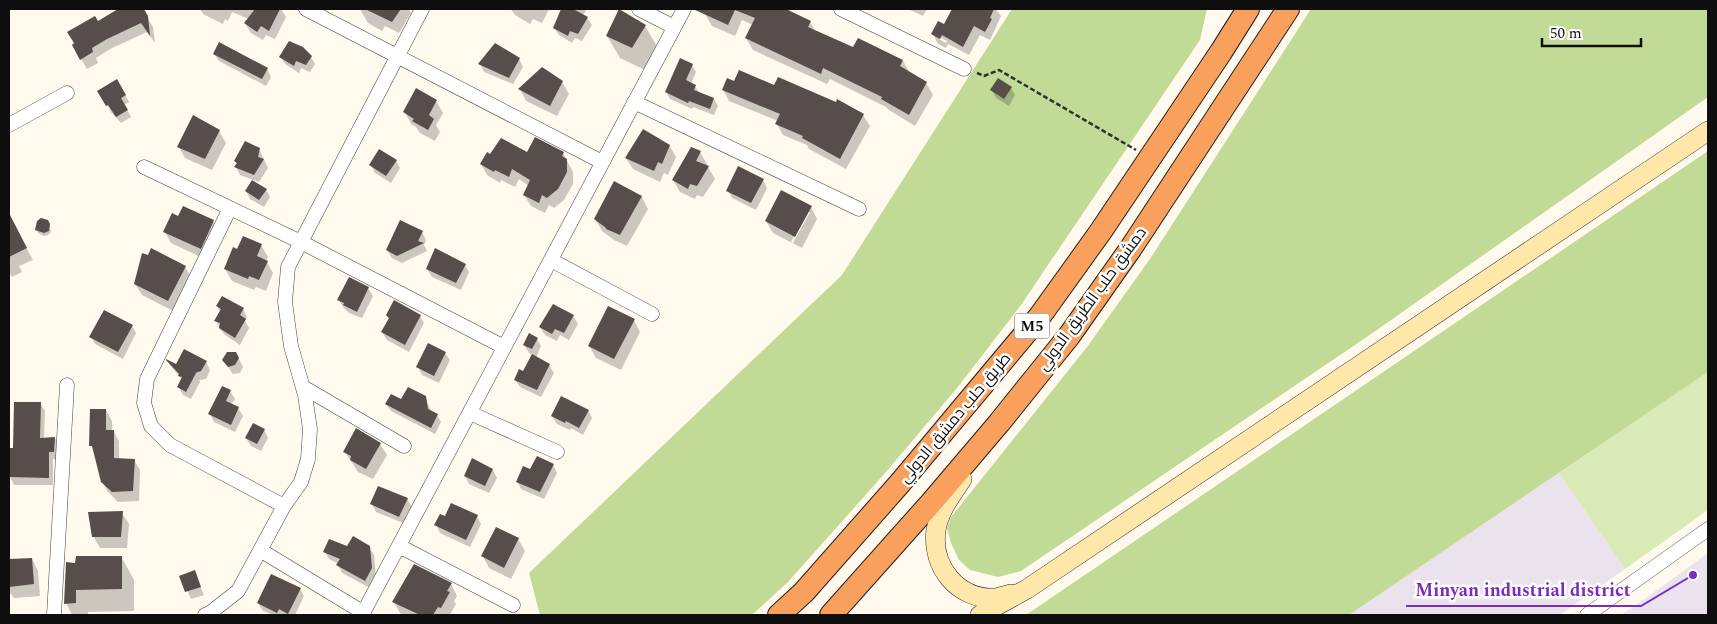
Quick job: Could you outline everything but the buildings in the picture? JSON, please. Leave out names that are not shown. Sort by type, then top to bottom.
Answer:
[{"type":"highway","name":"طريق حلب دمشق الدولي","points":[[779,615],[804,592],[894,490],[1040,316],[1101,231],[1248,9]]},
{"type":"highway","name":"دمشق حلب الطريق الدولي","points":[[831,615],[999,423],[1069,336],[1131,248],[1288,9]]},
{"type":"main road","points":[[980,615],[1027,589],[1708,131]]},
{"type":"main road","points":[[999,423],[941,510],[936,530],[935,547],[944,570],[958,588],[976,596],[997,598],[1027,589]]},
{"type":"street","points":[[306,9],[602,162]]},
{"type":"street","points":[[208,614],[238,591],[284,506],[301,482],[308,459],[310,429],[302,387],[291,346],[285,302],[288,267],[422,9]]},
{"type":"street","points":[[638,9],[674,27]]},
{"type":"street","points":[[260,550],[363,614],[684,9]]},
{"type":"street","points":[[841,9],[964,69]]},
{"type":"street","points":[[9,125],[67,93]]},
{"type":"street","points":[[634,102],[859,209]]},
{"type":"street","points":[[144,167],[301,242],[504,347]]},
{"type":"street","points":[[230,208],[147,379],[144,403],[151,426],[170,445],[284,506]]},
{"type":"street","points":[[551,260],[652,314]]},
{"type":"street","points":[[54,615],[67,385]]},
{"type":"street","points":[[302,387],[404,446]]},
{"type":"street","points":[[470,413],[556,452]]},
{"type":"street","points":[[1587,615],[1708,529]]},
{"type":"street","points":[[399,546],[513,605]]},
{"type":"path","points":[[964,69],[984,76],[999,70],[1150,158]]},
{"type":"shaded area","points":[[1559,473],[1625,569],[1560,615],[1349,615]]},
{"type":"shaded area","points":[[1708,553],[1708,615],[1621,615],[1646,598]]},
{"type":"green space","points":[[1012,9],[1207,9],[1200,40],[1021,305],[957,388],[886,472],[788,582],[752,615],[540,615],[529,573],[842,275]]},
{"type":"green space","points":[[1311,9],[1708,9],[1708,97],[1374,332],[1021,571],[998,577],[970,570],[959,560],[951,543],[947,528],[951,517],[1087,347],[1150,259]]},
{"type":"green space","points":[[1708,151],[1708,372],[1349,615],[1026,615]]},
{"type":"green space","points":[[1708,372],[1708,510],[1625,569],[1559,473]]},
{"type":"place","name":"Minyan industrial district","points":[[1693,575]]}]
